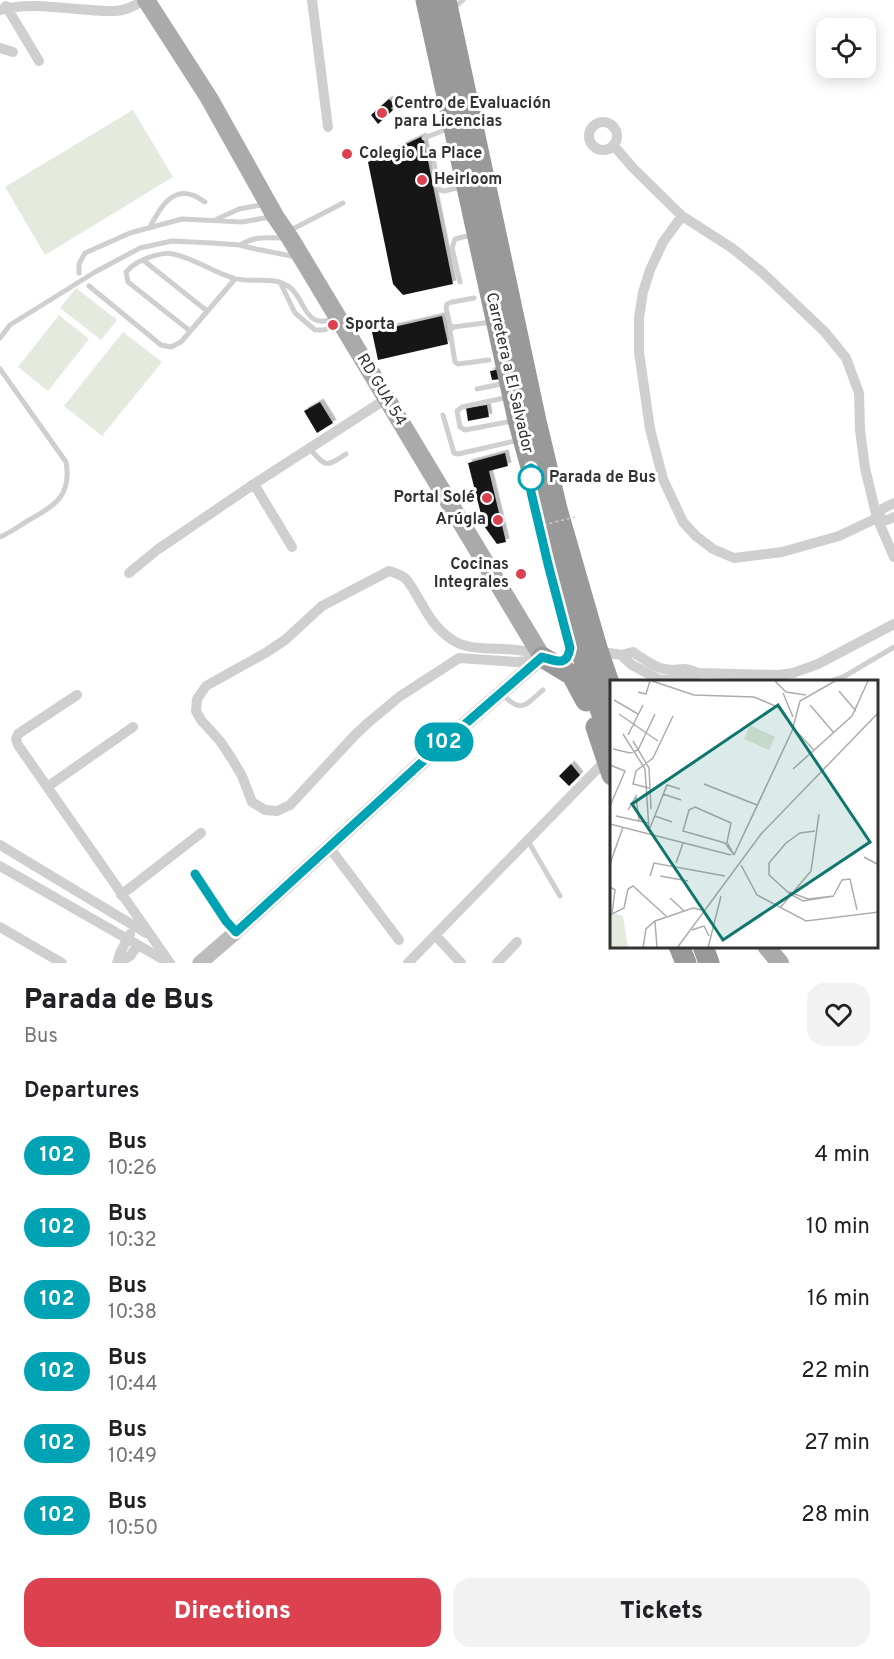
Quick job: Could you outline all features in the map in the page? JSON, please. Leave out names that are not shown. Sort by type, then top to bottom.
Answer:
[{"type":"highway","name":"Carretera a El Salvador","points":[[426,0],[521,430],[610,758]]},
{"type":"highway","name":"Carretera a El Salvador","points":[[453,4],[531,399],[566,513],[597,648],[610,687]]},
{"type":"highway","points":[[531,468],[531,492],[570,648],[586,701]]},
{"type":"highway","points":[[566,513],[615,654],[618,680]]},
{"type":"highway","points":[[542,657],[565,660],[569,657],[570,648]]},
{"type":"highway","points":[[542,657],[572,675],[586,701],[610,758]]},
{"type":"highway","points":[[680,948],[686,963]]},
{"type":"highway","points":[[689,948],[694,963]]},
{"type":"highway","points":[[707,948],[712,963]]},
{"type":"main road","name":"RD GUA 54","points":[[146,0],[209,98],[272,210],[542,657]]},
{"type":"main road","points":[[768,948],[780,963]]},
{"type":"street","points":[[39,61],[3,8],[24,0],[117,11],[146,0]]},
{"type":"street","points":[[312,0],[328,127]]},
{"type":"street","points":[[0,48],[12,52]]},
{"type":"street","points":[[614,146],[682,216],[732,248],[765,274],[824,331],[846,358],[859,393],[860,430],[865,468],[877,518],[894,557]]},
{"type":"street","points":[[682,216],[663,242],[650,270],[639,318],[639,352],[650,429],[663,479],[683,522],[713,549],[734,558],[782,552],[839,536],[877,518],[882,509],[894,503]]},
{"type":"street","points":[[129,573],[157,550],[254,484],[386,399]]},
{"type":"street","points":[[254,484],[292,547]]},
{"type":"street","points":[[877,518],[887,520],[894,517]]},
{"type":"street","points":[[389,571],[405,578],[435,624],[461,646],[519,650],[542,657],[517,662],[459,658],[399,697],[355,735],[290,805],[277,811],[265,810],[252,802],[242,776],[232,759],[196,711],[197,699],[206,687],[285,640],[322,606],[389,571]]},
{"type":"street","points":[[615,654],[660,680],[694,678],[698,673],[778,675],[793,673],[818,664],[894,624]]},
{"type":"street","points":[[459,658],[461,646]]},
{"type":"street","points":[[200,963],[433,752],[542,657]]},
{"type":"street","points":[[77,696],[18,734],[16,739],[18,745],[169,963]]},
{"type":"street","points":[[47,787],[133,727]]},
{"type":"street","points":[[408,963],[610,758]]},
{"type":"street","points":[[121,894],[201,832]]},
{"type":"street","points":[[0,845],[150,934]]},
{"type":"street","points":[[329,847],[399,940]]},
{"type":"street","points":[[0,866],[169,963]]},
{"type":"street","points":[[195,874],[226,921],[236,932]]},
{"type":"street","points":[[61,901],[69,886]]},
{"type":"street","points":[[118,963],[121,951],[135,926]]},
{"type":"street","points":[[0,927],[62,963]]},
{"type":"street","points":[[435,935],[461,963]]},
{"type":"street","points":[[497,963],[517,942]]},
{"type":"street","points":[[118,963],[130,956],[138,945]]},
{"type":"lane","points":[[424,138],[454,126]]},
{"type":"lane","points":[[433,155],[437,185],[440,190],[467,187]]},
{"type":"lane","points":[[150,228],[169,199],[181,194],[191,194],[205,202]]},
{"type":"lane","points":[[240,245],[252,239],[288,235],[343,203]]},
{"type":"lane","points":[[214,220],[239,209],[272,210]]},
{"type":"lane","points":[[79,273],[78,264],[85,253],[130,233],[182,219],[242,222],[272,210]]},
{"type":"lane","points":[[460,282],[452,248],[453,243],[455,239],[478,233]]},
{"type":"lane","points":[[0,338],[10,325],[95,272],[140,248],[172,241],[240,245],[300,257]]},
{"type":"lane","points":[[190,331],[128,282],[126,272],[133,265],[171,253],[235,279],[280,282],[295,291],[305,310],[313,318],[322,321],[338,320]]},
{"type":"lane","points":[[143,260],[207,311]]},
{"type":"lane","points":[[89,286],[164,346],[171,347],[178,345],[235,279]]},
{"type":"lane","points":[[280,282],[295,313],[315,330],[324,330],[338,320]]},
{"type":"lane","points":[[474,298],[447,304],[455,362],[461,364],[489,360]]},
{"type":"lane","points":[[451,329],[497,321]]},
{"type":"lane","points":[[0,369],[66,462],[68,471],[64,490],[54,506],[0,537]]},
{"type":"lane","points":[[477,388],[512,389]]},
{"type":"lane","points":[[512,389],[459,409],[457,411],[460,427],[465,430],[521,430]]},
{"type":"lane","points":[[443,415],[454,453],[458,454],[521,430]]},
{"type":"lane","points":[[310,449],[327,465],[346,454]]},
{"type":"lane","points":[[834,680],[845,676],[894,647]]},
{"type":"lane","points":[[501,693],[514,705],[519,706],[525,705],[543,690]]},
{"type":"lane","points":[[528,842],[560,896]]},
{"type":"path","points":[[532,528],[566,513]]},
{"type":"shaded area","points":[[133,110],[173,177],[45,255],[5,187]]},
{"type":"shaded area","points":[[76,288],[117,320],[101,340],[60,308]]},
{"type":"shaded area","points":[[59,315],[89,339],[48,391],[18,367]]},
{"type":"shaded area","points":[[123,332],[162,362],[102,436],[64,406]]},
{"type":"building","name":"Centro de Evaluación para Licencias","points":[[389,99],[395,105],[391,108],[393,110],[378,124],[371,115]]},
{"type":"building","points":[[423,136],[453,284],[403,295],[393,284],[368,162]]},
{"type":"building","points":[[442,316],[448,344],[378,360],[372,332]]},
{"type":"building","points":[[501,369],[502,379],[492,380],[490,371]]},
{"type":"building","points":[[320,402],[333,423],[317,433],[304,411]]},
{"type":"building","points":[[487,405],[489,417],[468,421],[466,408]]},
{"type":"building","name":"Portal Solé","points":[[505,453],[508,466],[489,471],[506,542],[497,544],[484,526],[468,463]]},
{"type":"building","points":[[571,764],[580,775],[569,786],[559,776]]},
{"type":"bus line","name":"102","points":[[195,874],[226,921],[236,932],[433,752],[542,657],[561,661],[569,657],[570,648],[531,492],[531,468]]},
{"type":"place","name":"Centro de Evaluación para Licencias","points":[[382,113]]},
{"type":"place","name":"Colegio La Place","points":[[347,154]]},
{"type":"place","name":"Heirloom","points":[[422,180]]},
{"type":"place","name":"Sporta","points":[[333,325]]},
{"type":"place","name":"Parada de Bus","points":[[531,478]]},
{"type":"place","name":"Portal Solé","points":[[487,498]]},
{"type":"place","name":"Arúgla","points":[[498,520]]},
{"type":"place","name":"Cocinas Integrales","points":[[521,574]]}]
